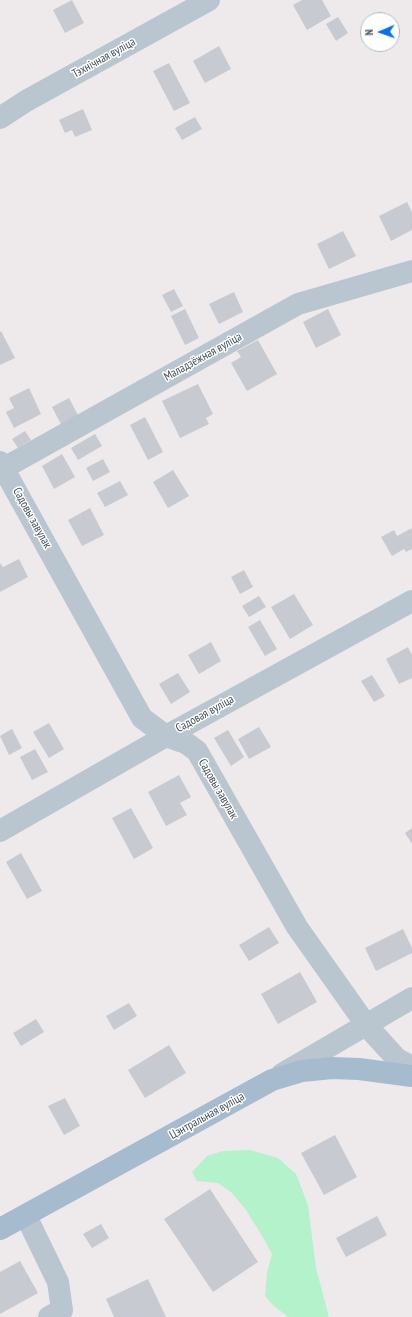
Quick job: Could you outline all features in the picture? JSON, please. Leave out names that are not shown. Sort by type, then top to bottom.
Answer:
[{"type":"main road","points":[[272,1080],[302,1071],[332,1068],[360,1069],[412,1076]]},
{"type":"main road","name":"Цэнтральная вуліца","points":[[0,1229],[272,1080]]},
{"type":"street","name":"Тэхнічная вуліца","points":[[0,118],[26,101],[209,0]]},
{"type":"street","name":"Маладзёжная вуліца","points":[[2,465],[298,304],[412,271]]},
{"type":"street","name":"Садовы завулак","points":[[2,465],[142,718],[166,736],[186,744],[196,751],[297,926],[367,1026],[397,1059],[412,1067]]},
{"type":"street","name":"Садовая вуліца","points":[[0,831],[166,736],[412,601]]},
{"type":"street","name":"Цэнтральная вуліца","points":[[272,1080],[367,1026],[412,998]]},
{"type":"street","points":[[26,1216],[58,1282],[62,1310],[48,1317]]},
{"type":"green space","points":[[250,1150],[278,1158],[296,1174],[308,1205],[316,1268],[329,1317],[288,1317],[273,1305],[265,1296],[267,1273],[272,1254],[264,1239],[246,1210],[232,1193],[218,1183],[197,1181],[192,1172],[207,1156],[223,1151]]},
{"type":"building","points":[[72,0],[84,23],[65,33],[53,10]]},
{"type":"building","points":[[302,0],[322,0],[331,16],[307,30],[293,5]]},
{"type":"building","points":[[338,17],[348,33],[336,41],[326,24]]},
{"type":"building","points":[[219,46],[231,69],[205,83],[193,61]]},
{"type":"building","points":[[169,63],[190,103],[174,111],[153,71]]},
{"type":"building","points":[[83,109],[92,130],[75,137],[72,130],[65,133],[59,120]]},
{"type":"building","points":[[195,117],[202,129],[182,140],[175,128]]},
{"type":"building","points":[[407,202],[412,213],[412,230],[391,241],[379,216]]},
{"type":"building","points":[[343,231],[356,256],[329,269],[317,244]]},
{"type":"building","points":[[174,289],[183,306],[171,312],[162,295]]},
{"type":"building","points":[[234,292],[243,312],[219,324],[209,304]]},
{"type":"building","points":[[185,309],[199,338],[185,345],[171,316]]},
{"type":"building","points":[[328,309],[341,335],[316,348],[303,322]]},
{"type":"building","points":[[1,331],[15,358],[0,365],[0,332]]},
{"type":"building","points":[[258,340],[277,374],[247,391],[231,363],[241,357],[237,351]]},
{"type":"building","points":[[198,384],[213,414],[206,418],[209,424],[180,438],[162,401]]},
{"type":"building","points":[[29,388],[41,414],[14,428],[6,412],[14,408],[9,398]]},
{"type":"building","points":[[69,398],[81,421],[64,430],[52,407]]},
{"type":"building","points":[[145,417],[163,452],[148,460],[130,425]]},
{"type":"building","points":[[25,431],[31,440],[18,448],[12,439]]},
{"type":"building","points":[[95,434],[102,446],[78,460],[71,448]]},
{"type":"building","points":[[62,454],[75,477],[54,489],[42,466]]},
{"type":"building","points":[[103,459],[110,472],[93,481],[86,468]]},
{"type":"building","points":[[173,470],[189,496],[168,508],[153,482]]},
{"type":"building","points":[[120,481],[128,495],[105,507],[97,493]]},
{"type":"building","points":[[90,508],[104,535],[82,546],[68,520]]},
{"type":"building","points":[[412,528],[412,549],[406,552],[404,549],[392,556],[381,537],[394,530],[397,536]]},
{"type":"building","points":[[19,559],[28,577],[0,592],[0,563],[3,567]]},
{"type":"building","points":[[244,570],[253,587],[240,594],[231,577]]},
{"type":"building","points":[[294,594],[313,625],[290,639],[271,607]]},
{"type":"building","points":[[259,596],[266,607],[249,617],[242,606]]},
{"type":"building","points":[[260,620],[277,649],[265,656],[248,627]]},
{"type":"building","points":[[211,642],[221,661],[199,674],[188,655]]},
{"type":"building","points":[[408,647],[412,655],[412,678],[399,684],[386,659]]},
{"type":"building","points":[[178,673],[190,692],[171,704],[159,684]]},
{"type":"building","points":[[372,675],[385,696],[374,702],[361,681]]},
{"type":"building","points":[[49,723],[64,749],[49,758],[33,732]]},
{"type":"building","points":[[259,727],[271,747],[249,759],[238,739]]},
{"type":"building","points":[[12,729],[22,748],[9,755],[0,736]]},
{"type":"building","points":[[228,730],[244,757],[231,766],[214,738]]},
{"type":"building","points":[[35,749],[48,772],[32,780],[20,757]]},
{"type":"building","points":[[179,775],[191,797],[180,803],[187,815],[166,826],[148,792]]},
{"type":"building","points":[[131,808],[153,848],[134,859],[112,818]]},
{"type":"building","points":[[412,828],[412,844],[405,833]]},
{"type":"building","points":[[21,853],[42,891],[27,899],[6,862]]},
{"type":"building","points":[[269,927],[279,943],[249,961],[239,945]]},
{"type":"building","points":[[403,929],[412,948],[412,953],[376,971],[365,948]]},
{"type":"building","points":[[300,972],[317,1002],[278,1024],[261,994]]},
{"type":"building","points":[[129,1003],[137,1016],[114,1030],[106,1016]]},
{"type":"building","points":[[36,1019],[44,1032],[21,1046],[13,1033]]},
{"type":"building","points":[[169,1045],[186,1073],[145,1098],[128,1070]]},
{"type":"building","points":[[65,1098],[80,1126],[64,1135],[48,1106]]},
{"type":"building","points":[[335,1135],[357,1177],[324,1195],[301,1153]]},
{"type":"building","points":[[210,1189],[258,1262],[213,1292],[164,1219]]},
{"type":"building","points":[[377,1216],[387,1235],[346,1257],[336,1238]]},
{"type":"building","points":[[101,1224],[109,1238],[92,1248],[83,1234]]},
{"type":"building","points":[[20,1261],[38,1293],[0,1314],[0,1272]]},
{"type":"building","points":[[148,1279],[166,1317],[114,1317],[106,1299]]}]
